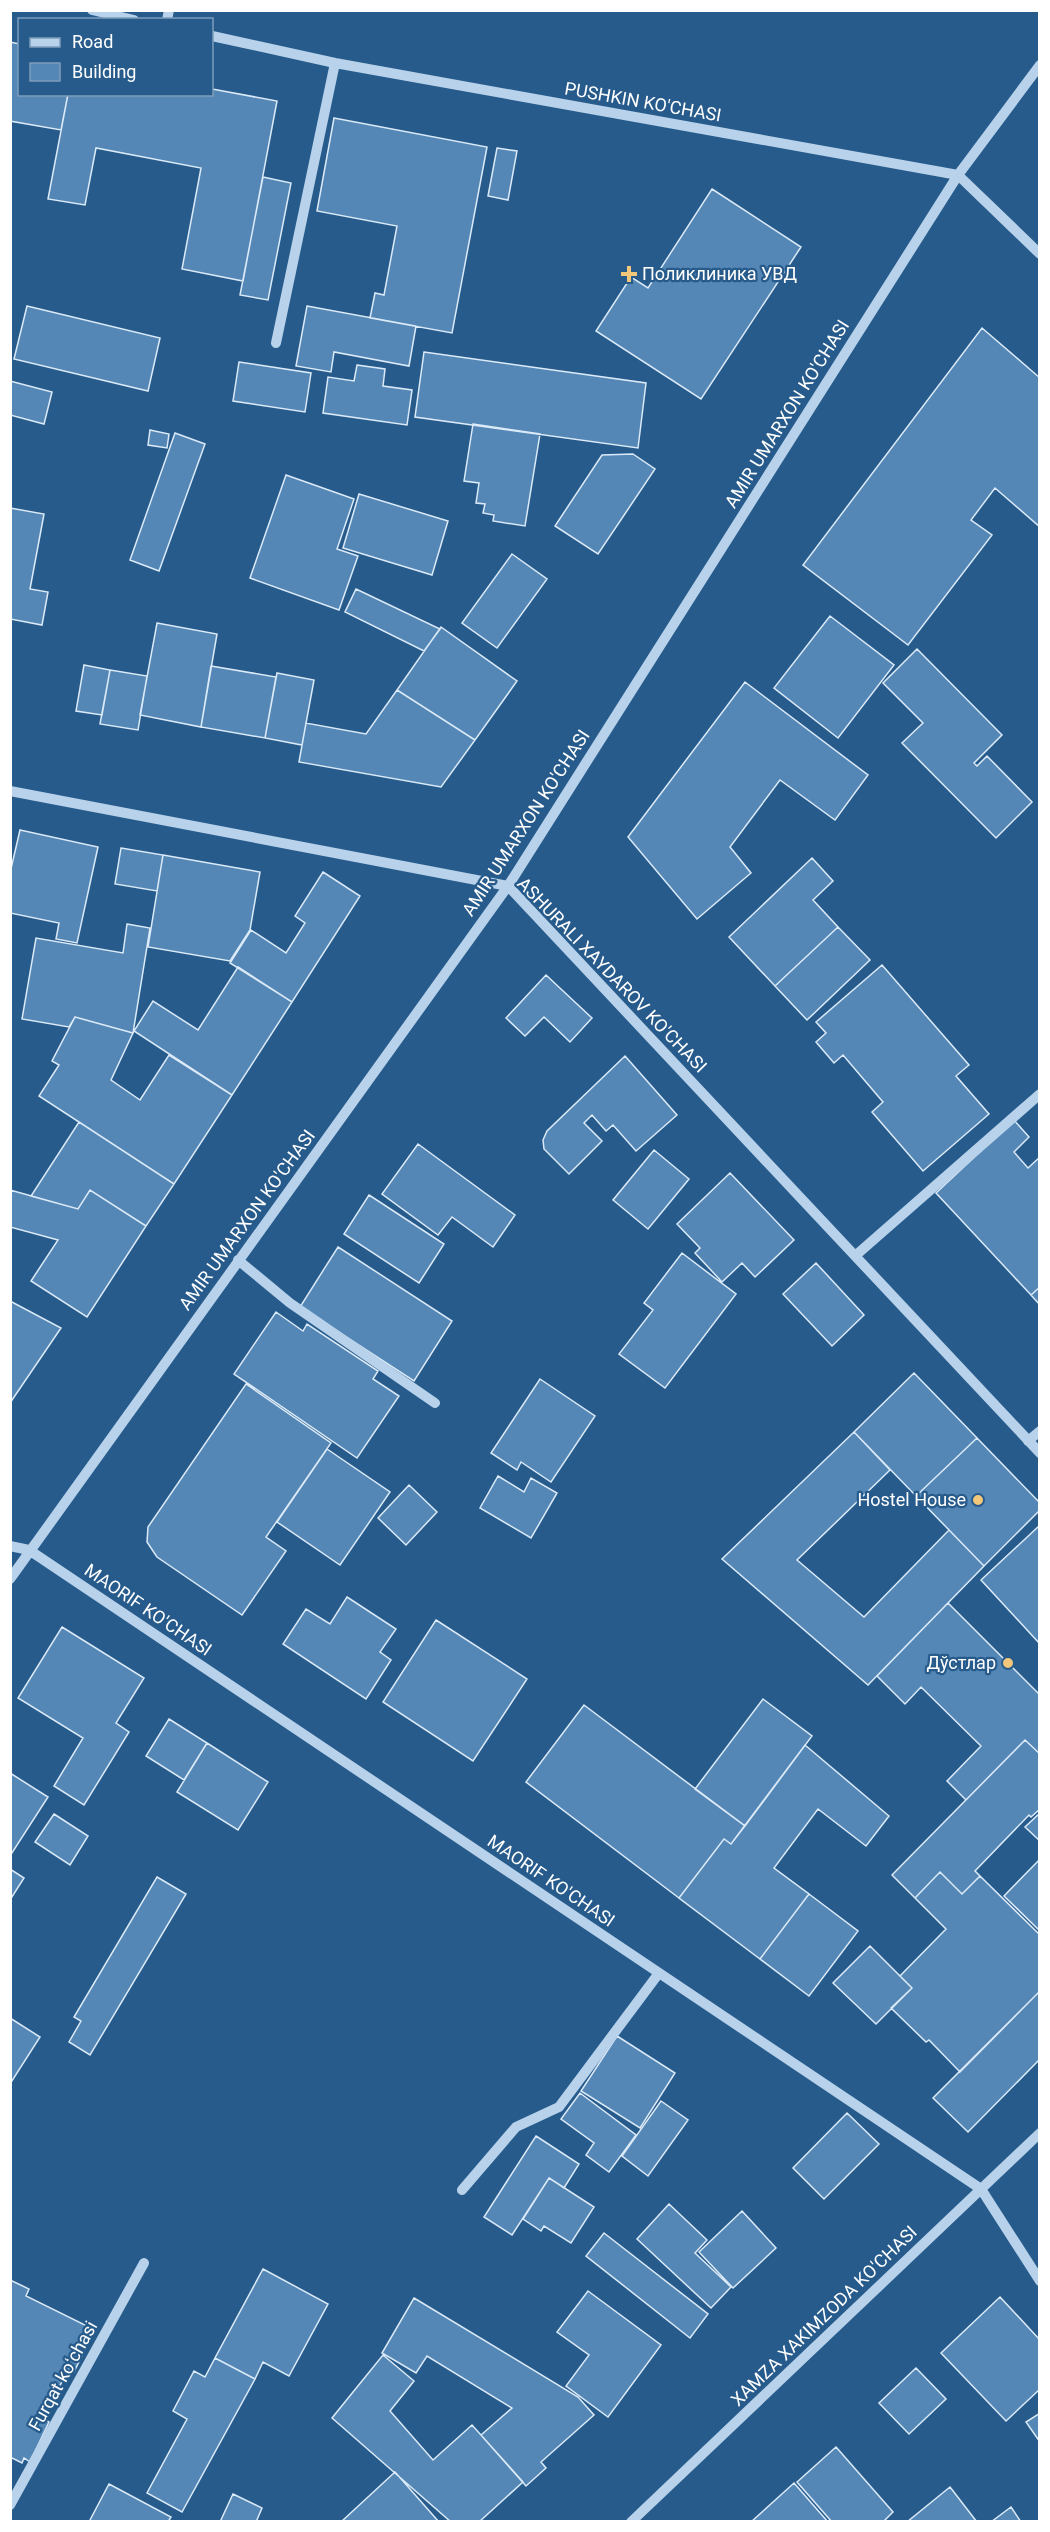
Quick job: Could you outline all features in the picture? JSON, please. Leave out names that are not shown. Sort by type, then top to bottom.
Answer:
[{"type":"street","points":[[92,10],[126,18]]},
{"type":"street","name":"PUSHKIN KO'CHASI","points":[[213,36],[335,63],[958,175]]},
{"type":"street","points":[[276,343],[335,63]]},
{"type":"street","name":"AMIR UMARXON KO'CHASI","points":[[10,1579],[508,886],[958,175],[1040,65]]},
{"type":"street","points":[[958,175],[1040,254]]},
{"type":"street","name":"ASHURALI XAYDAROV KO'CHASI","points":[[10,791],[508,886],[1040,1453]]},
{"type":"street","points":[[855,1256],[1040,1094]]},
{"type":"street","points":[[238,1260],[290,1304],[435,1403]]},
{"type":"street","points":[[1028,1441],[1040,1431]]},
{"type":"street","name":"MAORIF KO'CHASI","points":[[10,1546],[29,1550],[981,2189],[1040,2281]]},
{"type":"street","points":[[462,2190],[516,2127],[559,2107],[659,1973]]},
{"type":"street","name":"XAMZA XAKIMZODA KO'CHASI","points":[[632,2522],[1040,2133]]},
{"type":"street","name":"Furqat koʻchasi","points":[[10,2505],[144,2263]]},
{"type":"building","points":[[10,42],[18,44],[18,96],[68,96],[61,130],[10,121]]},
{"type":"building","points":[[213,89],[277,101],[243,281],[182,269],[201,168],[96,148],[85,205],[48,199],[68,96],[213,96]]},
{"type":"building","points":[[334,118],[487,147],[452,333],[370,318],[375,293],[384,295],[397,226],[317,211]]},
{"type":"building","points":[[497,148],[517,151],[508,200],[488,196]]},
{"type":"building","points":[[263,177],[291,183],[268,300],[240,295]]},
{"type":"building","points":[[712,189],[801,247],[701,399],[596,331],[631,277],[648,288]]},
{"type":"building","points":[[27,306],[160,338],[148,391],[14,359]]},
{"type":"building","points":[[307,306],[416,326],[409,366],[334,352],[331,372],[296,366]]},
{"type":"building","points":[[982,328],[1040,378],[1040,527],[995,488],[971,520],[992,535],[908,645],[803,565]]},
{"type":"building","points":[[424,352],[646,383],[638,448],[415,417]]},
{"type":"building","points":[[239,362],[311,373],[305,412],[233,401]]},
{"type":"building","points":[[357,365],[385,369],[383,386],[412,390],[407,425],[323,413],[328,377],[354,381]]},
{"type":"building","points":[[10,381],[52,392],[44,424],[10,415]]},
{"type":"building","points":[[473,424],[540,434],[525,526],[493,521],[494,515],[483,513],[485,504],[476,503],[479,483],[464,481]]},
{"type":"building","points":[[150,430],[169,434],[167,448],[148,445]]},
{"type":"building","points":[[175,433],[205,444],[159,571],[130,560]]},
{"type":"building","points":[[633,454],[655,469],[598,554],[555,526],[602,455]]},
{"type":"building","points":[[286,475],[354,499],[337,549],[358,556],[339,610],[250,578]]},
{"type":"building","points":[[359,494],[448,521],[432,575],[343,548]]},
{"type":"building","points":[[10,508],[44,514],[30,589],[48,592],[42,625],[10,619]]},
{"type":"building","points":[[512,554],[547,579],[497,648],[462,623]]},
{"type":"building","points":[[356,589],[440,629],[424,651],[345,612]]},
{"type":"building","points":[[830,616],[894,665],[838,738],[774,688]]},
{"type":"building","points":[[157,623],[217,634],[201,727],[140,715]]},
{"type":"building","points":[[441,627],[517,681],[475,740],[397,690]]},
{"type":"building","points":[[917,649],[1002,735],[974,763],[977,766],[987,756],[1032,802],[996,838],[902,743],[923,723],[883,683]]},
{"type":"building","points":[[84,665],[110,670],[102,715],[76,711]]},
{"type":"building","points":[[211,666],[276,677],[265,738],[201,727]]},
{"type":"building","points":[[110,670],[147,676],[138,730],[100,724]]},
{"type":"building","points":[[277,673],[314,680],[302,745],[265,738]]},
{"type":"building","points":[[745,682],[868,775],[835,820],[780,780],[730,847],[751,873],[697,919],[628,837]]},
{"type":"building","points":[[397,690],[475,740],[441,787],[299,762],[306,723],[366,734]]},
{"type":"building","points":[[20,830],[98,847],[77,943],[56,939],[59,923],[10,913],[10,873]]},
{"type":"building","points":[[121,848],[163,855],[157,891],[115,884]]},
{"type":"building","points":[[163,855],[260,872],[250,930],[230,961],[148,947]]},
{"type":"building","points":[[812,858],[833,881],[813,900],[838,927],[775,986],[729,937]]},
{"type":"building","points":[[323,872],[360,896],[292,1002],[230,963],[251,930],[286,953],[305,923],[295,916]]},
{"type":"building","points":[[127,924],[150,928],[133,1033],[75,1017],[69,1027],[22,1019],[36,938],[123,953]]},
{"type":"building","points":[[838,927],[870,960],[807,1020],[775,986]]},
{"type":"building","points":[[882,965],[969,1065],[956,1076],[989,1114],[923,1171],[872,1112],[883,1102],[843,1055],[834,1063],[816,1042],[826,1033],[816,1022]]},
{"type":"building","points":[[238,967],[292,1002],[232,1095],[134,1031],[153,1001],[198,1030]]},
{"type":"building","points":[[546,975],[592,1018],[570,1042],[544,1017],[525,1036],[506,1018]]},
{"type":"building","points":[[75,1017],[133,1033],[111,1080],[140,1100],[169,1055],[232,1095],[174,1184],[39,1096],[59,1065],[52,1061]]},
{"type":"building","points":[[625,1056],[677,1115],[636,1151],[613,1125],[606,1131],[592,1115],[584,1123],[602,1141],[569,1174],[544,1149],[543,1140],[547,1131]]},
{"type":"building","points":[[1014,1120],[1029,1137],[1014,1152],[1028,1168],[1040,1157],[1040,1287],[1031,1295],[936,1193]]},
{"type":"building","points":[[79,1122],[174,1184],[146,1226],[90,1190],[78,1209],[31,1196]]},
{"type":"building","points":[[418,1144],[515,1215],[493,1247],[452,1217],[438,1235],[382,1194]]},
{"type":"building","points":[[654,1150],[689,1179],[648,1229],[613,1200]]},
{"type":"building","points":[[730,1173],[794,1240],[755,1277],[742,1263],[722,1282],[695,1253],[700,1248],[677,1224]]},
{"type":"building","points":[[10,1190],[78,1209],[90,1190],[146,1226],[87,1317],[31,1281],[58,1240],[10,1227]]},
{"type":"building","points":[[369,1195],[444,1244],[419,1283],[344,1234]]},
{"type":"building","points":[[338,1247],[452,1321],[414,1381],[300,1307]]},
{"type":"building","points":[[682,1253],[736,1294],[665,1388],[619,1354],[653,1310],[644,1303]]},
{"type":"building","points":[[816,1263],[864,1315],[832,1346],[783,1294]]},
{"type":"building","points":[[1040,1287],[1040,1305],[1031,1295]]},
{"type":"building","points":[[10,1301],[61,1328],[10,1403]]},
{"type":"building","points":[[276,1312],[303,1331],[307,1324],[378,1371],[373,1379],[399,1396],[357,1458],[234,1374]]},
{"type":"building","name":"Hostel House","points":[[914,1373],[977,1438],[916,1496],[854,1432]]},
{"type":"building","points":[[540,1379],[595,1416],[551,1482],[521,1462],[517,1470],[491,1453]]},
{"type":"building","points":[[246,1384],[331,1443],[266,1537],[286,1551],[242,1615],[157,1557],[147,1542],[148,1527]]},
{"type":"building","points":[[854,1432],[890,1470],[797,1560],[864,1617],[949,1530],[984,1566],[868,1685],[722,1559]]},
{"type":"building","name":"Hostel House","points":[[977,1438],[1040,1503],[1040,1510],[984,1566],[916,1496]]},
{"type":"building","points":[[327,1449],[390,1492],[340,1565],[277,1522]]},
{"type":"building","points":[[498,1476],[524,1492],[531,1478],[557,1493],[531,1538],[480,1508]]},
{"type":"building","points":[[409,1485],[437,1512],[406,1545],[378,1518]]},
{"type":"building","points":[[1040,1526],[1040,1644],[981,1580]]},
{"type":"building","points":[[347,1597],[396,1629],[380,1652],[391,1660],[366,1699],[283,1644],[306,1609],[330,1624]]},
{"type":"building","points":[[948,1603],[1040,1695],[1040,1754],[1025,1740],[966,1800],[947,1781],[981,1746],[921,1687],[905,1704],[877,1676]]},
{"type":"building","points":[[436,1620],[527,1679],[473,1761],[383,1702]]},
{"type":"building","points":[[62,1627],[144,1678],[116,1723],[129,1732],[84,1805],[54,1786],[83,1738],[18,1698]]},
{"type":"building","points":[[763,1699],[812,1736],[745,1826],[695,1789]]},
{"type":"building","points":[[584,1705],[745,1826],[731,1844],[724,1839],[679,1898],[526,1782]]},
{"type":"building","points":[[169,1719],[207,1743],[184,1780],[146,1756]]},
{"type":"building","points":[[1025,1740],[1040,1754],[1040,1809],[1031,1817],[1029,1815],[975,1871],[980,1876],[962,1894],[940,1872],[915,1898],[892,1875]]},
{"type":"building","points":[[207,1743],[268,1782],[238,1830],[177,1792]]},
{"type":"building","points":[[805,1745],[889,1816],[866,1846],[818,1809],[774,1868],[809,1894],[760,1959],[679,1898],[724,1839],[731,1844]]},
{"type":"building","points":[[10,1773],[48,1797],[10,1856]]},
{"type":"building","points":[[1040,1813],[1040,1841],[1025,1827]]},
{"type":"building","points":[[54,1814],[88,1836],[70,1865],[35,1842]]},
{"type":"building","points":[[1040,1859],[1040,1931],[1004,1896]]},
{"type":"building","points":[[10,1869],[24,1878],[10,1900]]},
{"type":"building","points":[[940,1872],[962,1894],[980,1876],[1040,1935],[1040,1991],[960,2072],[929,2040],[926,2042],[891,2008],[912,1988],[900,1976],[946,1929],[915,1898]]},
{"type":"building","points":[[157,1877],[186,1894],[90,2055],[69,2042],[81,2021],[74,2017]]},
{"type":"building","points":[[809,1894],[858,1931],[809,1996],[760,1959]]},
{"type":"building","points":[[870,1946],[912,1988],[876,2024],[833,1983]]},
{"type":"building","points":[[1040,1991],[1040,2059],[968,2132],[933,2098]]},
{"type":"building","points":[[10,2018],[40,2037],[10,2084]]},
{"type":"building","points":[[617,2036],[675,2073],[640,2128],[581,2091]]},
{"type":"building","points":[[580,2093],[636,2135],[609,2172],[586,2155],[594,2143],[561,2119]]},
{"type":"building","points":[[661,2101],[688,2120],[648,2176],[622,2156]]},
{"type":"building","points":[[847,2113],[879,2144],[824,2199],[793,2168]]},
{"type":"building","points":[[536,2136],[579,2164],[564,2188],[549,2178],[512,2235],[484,2217]]},
{"type":"building","points":[[549,2178],[594,2207],[571,2243],[544,2226],[541,2231],[523,2219]]},
{"type":"building","points":[[669,2204],[707,2240],[695,2253],[731,2287],[711,2308],[637,2239]]},
{"type":"building","points":[[742,2211],[776,2248],[733,2288],[699,2252]]},
{"type":"building","points":[[604,2233],[708,2314],[690,2338],[586,2256]]},
{"type":"building","points":[[263,2269],[328,2304],[289,2376],[263,2362],[255,2379],[215,2358]]},
{"type":"building","points":[[10,2280],[29,2289],[26,2296],[89,2327],[87,2330],[93,2333],[74,2372],[68,2369],[44,2419],[49,2422],[30,2462],[24,2458],[22,2463],[10,2457]]},
{"type":"building","points":[[588,2291],[661,2345],[608,2417],[566,2386],[589,2355],[557,2332]]},
{"type":"building","points":[[1000,2297],[1040,2340],[1040,2389],[1006,2421],[941,2353]]},
{"type":"building","points":[[414,2298],[578,2397],[594,2415],[541,2462],[546,2468],[526,2486],[481,2435],[512,2408],[427,2356],[416,2373],[382,2353]]},
{"type":"building","points":[[383,2355],[414,2381],[390,2411],[433,2460],[472,2425],[523,2482],[479,2522],[451,2522],[332,2418]]},
{"type":"building","points":[[215,2358],[255,2379],[182,2512],[147,2493],[187,2419],[173,2411],[194,2371],[205,2377]]},
{"type":"building","points":[[916,2368],[946,2399],[909,2434],[879,2403]]},
{"type":"building","points":[[1040,2413],[1040,2442],[1026,2422]]},
{"type":"building","points":[[836,2447],[893,2512],[883,2522],[832,2522],[797,2482]]},
{"type":"building","points":[[395,2472],[439,2522],[341,2522]]},
{"type":"building","points":[[794,2483],[828,2522],[751,2522]]},
{"type":"building","points":[[109,2484],[171,2517],[168,2522],[89,2522]]},
{"type":"building","points":[[950,2487],[977,2522],[907,2522]]},
{"type":"building","points":[[233,2494],[262,2508],[256,2522],[220,2522]]},
{"type":"building","points":[[1011,2507],[1021,2522],[991,2522]]},
{"type":"place","name":"Поликлиника УВД","points":[[629,274]]},
{"type":"place","name":"Hostel House","points":[[978,1500]]},
{"type":"place","name":"Дўстлар","points":[[1008,1663]]}]
